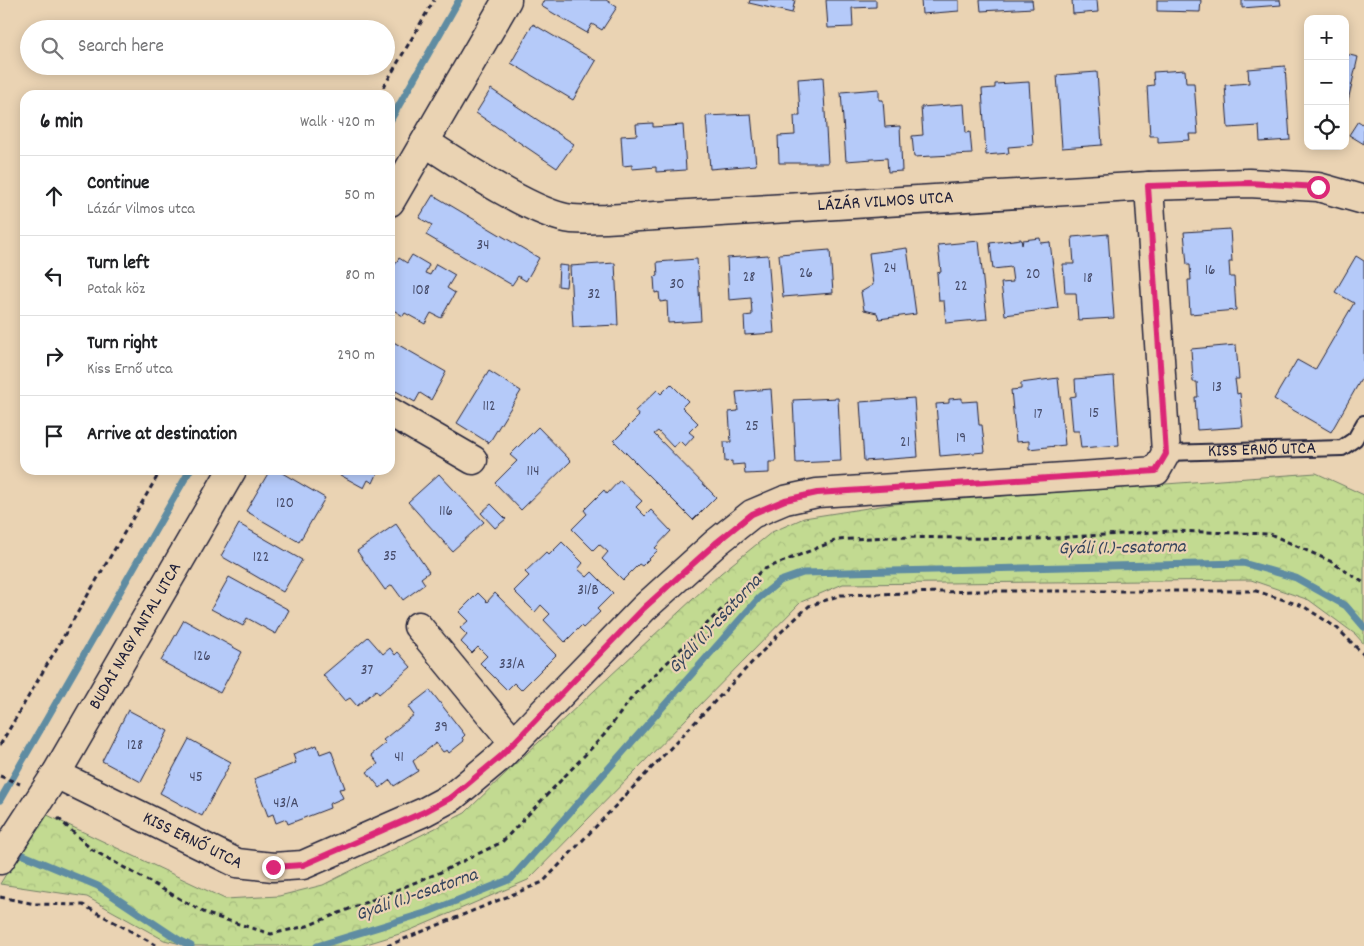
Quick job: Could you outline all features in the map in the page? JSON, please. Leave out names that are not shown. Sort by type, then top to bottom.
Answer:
[{"type":"street","points":[[395,193],[507,0]]},
{"type":"street","name":"LÁZÁR VILMOS UTCA","points":[[425,142],[524,201],[570,219],[606,220],[1148,186],[1249,183],[1318,187],[1364,200]]},
{"type":"street","points":[[1148,186],[1161,462]]},
{"type":"street","points":[[395,415],[473,460]]},
{"type":"street","name":"KISS ERNŐ UTCA","points":[[56,774],[237,863],[273,867],[303,865],[424,812],[452,797],[514,743],[644,608],[717,542],[752,514],[785,500],[817,493],[1161,462]]},
{"type":"street","name":"BUDAI NAGY ANTAL UTCA","points":[[0,860],[18,830],[30,792],[56,774],[229,475]]},
{"type":"street","points":[[418,626],[514,743]]},
{"type":"lane","name":"KISS ERNŐ UTCA","points":[[1161,462],[1342,448],[1355,439],[1364,423]]},
{"type":"path","points":[[395,67],[434,0]]},
{"type":"path","points":[[382,90],[391,75]]},
{"type":"path","points":[[0,745],[158,475]]},
{"type":"path","points":[[0,776],[30,792],[91,849],[207,914],[271,934],[307,926],[441,872],[502,842],[604,735],[633,696],[762,570],[837,540],[888,537],[1037,539],[1170,531],[1270,534],[1330,561],[1364,583]]},
{"type":"path","points":[[387,946],[543,882],[780,634],[810,606],[841,595],[975,591],[1256,591],[1303,606],[1337,628],[1364,655]]},
{"type":"path","points":[[0,897],[36,904],[83,905],[158,946]]},
{"type":"green space","points":[[1316,473],[1364,495],[1364,644],[1355,634],[1309,600],[1251,580],[843,584],[801,602],[528,880],[406,932],[360,946],[190,946],[164,940],[87,897],[0,884],[43,813],[225,899],[279,896],[323,885],[465,813],[721,573],[772,532],[804,518],[893,504]]},
{"type":"building","points":[[544,0],[606,0],[617,7],[602,30],[592,24],[587,33],[541,6]]},
{"type":"building","points":[[750,0],[795,0],[792,13],[749,3]]},
{"type":"building","points":[[826,0],[876,0],[876,7],[852,8],[853,27],[828,28]]},
{"type":"building","points":[[921,0],[959,0],[959,11],[922,14]]},
{"type":"building","points":[[980,0],[1032,0],[1033,8],[981,11]]},
{"type":"building","points":[[1072,0],[1097,0],[1098,12],[1073,14]]},
{"type":"building","points":[[1157,0],[1201,0],[1200,12],[1157,11]]},
{"type":"building","points":[[1242,0],[1280,0],[1281,5],[1242,8]]},
{"type":"building","points":[[533,24],[596,61],[573,100],[511,63]]},
{"type":"building","points":[[1349,55],[1358,57],[1349,96]]},
{"type":"building","points":[[1285,66],[1290,140],[1260,142],[1259,126],[1228,128],[1225,85],[1249,83],[1248,69]]},
{"type":"building","points":[[1185,70],[1186,83],[1194,83],[1198,134],[1189,134],[1190,140],[1158,142],[1158,136],[1150,136],[1147,86],[1154,85],[1153,72]]},
{"type":"building","points":[[1097,72],[1102,145],[1062,148],[1057,75]]},
{"type":"building","points":[[823,77],[828,163],[779,163],[778,136],[795,135],[794,116],[800,116],[798,79]]},
{"type":"building","points":[[1029,82],[1033,145],[1008,147],[1009,153],[986,155],[982,89],[995,88],[995,84]]},
{"type":"building","points":[[491,89],[574,144],[557,168],[476,113]]},
{"type":"building","points":[[879,89],[879,100],[883,100],[885,127],[900,126],[902,171],[888,172],[887,158],[846,161],[841,92]]},
{"type":"building","points":[[964,104],[966,133],[970,132],[972,154],[914,157],[912,136],[923,135],[921,107]]},
{"type":"building","points":[[751,114],[756,165],[710,169],[706,116]]},
{"type":"building","points":[[1358,121],[1364,125],[1364,144],[1349,135]]},
{"type":"building","points":[[653,123],[653,127],[683,125],[686,170],[656,172],[656,167],[632,169],[632,165],[623,166],[621,136],[637,135],[636,124]]},
{"type":"building","points":[[433,195],[539,258],[526,281],[518,276],[512,285],[426,235],[432,225],[419,218]]},
{"type":"building","points":[[1230,229],[1232,262],[1229,262],[1230,277],[1234,277],[1236,310],[1190,314],[1188,280],[1191,280],[1190,265],[1187,265],[1184,232]]},
{"type":"building","points":[[1108,234],[1114,318],[1078,320],[1076,293],[1065,293],[1063,264],[1074,264],[1072,237]]},
{"type":"building","points":[[1040,238],[1041,243],[1050,242],[1058,308],[1005,315],[1001,283],[1013,282],[1011,267],[993,269],[990,243],[1021,239],[1022,245],[1023,240]]},
{"type":"building","points":[[979,241],[987,319],[946,323],[944,301],[939,301],[937,273],[941,272],[938,245]]},
{"type":"building","points":[[907,248],[916,314],[879,319],[877,313],[864,310],[861,292],[873,285],[869,253]]},
{"type":"building","points":[[830,250],[833,293],[783,297],[779,254]]},
{"type":"building","points":[[412,255],[429,265],[425,273],[430,275],[436,264],[455,275],[447,288],[455,293],[441,318],[431,313],[425,324],[405,313],[403,316],[395,311],[395,265],[399,258],[407,263]]},
{"type":"building","points":[[768,255],[774,333],[745,335],[744,316],[752,315],[751,298],[729,300],[727,258]]},
{"type":"building","points":[[1356,256],[1364,261],[1364,374],[1331,432],[1274,399],[1297,360],[1315,370],[1354,303],[1335,292]]},
{"type":"building","points":[[697,259],[701,321],[668,323],[667,301],[660,302],[659,292],[655,293],[654,277],[658,276],[657,262]]},
{"type":"building","points":[[615,263],[618,325],[573,327],[570,266]]},
{"type":"building","points":[[559,265],[568,266],[566,287],[558,286]]},
{"type":"building","points":[[395,343],[446,372],[431,400],[420,393],[415,402],[396,391],[395,394]]},
{"type":"building","points":[[1236,345],[1239,379],[1235,379],[1237,394],[1240,393],[1243,427],[1197,430],[1195,397],[1198,397],[1197,382],[1193,382],[1191,349]]},
{"type":"building","points":[[489,371],[521,391],[489,443],[457,423]]},
{"type":"building","points":[[1114,376],[1119,445],[1081,448],[1079,431],[1073,431],[1070,397],[1076,396],[1075,379]]},
{"type":"building","points":[[1058,378],[1065,445],[1029,449],[1029,441],[1016,442],[1011,390],[1021,389],[1021,383]]},
{"type":"building","points":[[671,384],[688,401],[682,407],[698,423],[689,432],[694,436],[685,446],[680,441],[673,447],[658,431],[654,434],[716,497],[693,520],[614,441],[639,416],[635,411],[657,390],[661,394]]},
{"type":"building","points":[[771,389],[776,462],[769,462],[769,473],[745,474],[744,464],[732,465],[732,461],[725,462],[724,442],[731,442],[729,412],[738,411],[736,392]]},
{"type":"building","points":[[838,398],[841,461],[796,463],[793,400]]},
{"type":"building","points":[[914,398],[918,457],[864,461],[860,402]]},
{"type":"building","points":[[962,398],[962,402],[977,401],[979,425],[982,425],[985,452],[940,456],[936,404],[949,403],[949,399]]},
{"type":"building","points":[[538,427],[571,461],[521,510],[495,483],[517,461],[510,455]]},
{"type":"building","points":[[439,474],[484,522],[452,551],[408,502]]},
{"type":"building","points":[[267,475],[286,475],[325,498],[299,542],[246,511]]},
{"type":"building","points":[[340,475],[377,475],[373,483],[368,480],[364,488]]},
{"type":"building","points":[[620,480],[642,501],[636,507],[645,516],[651,510],[671,531],[655,548],[658,550],[642,566],[639,564],[623,580],[602,559],[608,552],[599,544],[593,550],[572,529],[587,514],[584,510],[604,490],[607,494]]},
{"type":"building","points":[[491,504],[506,519],[495,528],[481,513]]},
{"type":"building","points":[[239,524],[302,560],[283,592],[221,556]]},
{"type":"building","points":[[396,524],[429,572],[421,578],[425,584],[403,600],[392,585],[385,590],[357,551]]},
{"type":"building","points":[[562,542],[583,563],[578,569],[587,577],[592,572],[613,593],[597,609],[600,612],[583,628],[581,626],[565,642],[544,620],[550,614],[541,605],[535,612],[514,591],[529,576],[525,572],[546,552],[549,555]]},
{"type":"building","points":[[229,577],[289,610],[276,634],[247,618],[243,626],[211,609]]},
{"type":"building","points":[[478,593],[487,602],[495,593],[556,655],[521,690],[514,683],[507,690],[480,663],[487,656],[478,647],[472,653],[461,642],[467,635],[460,628],[468,621],[459,612]]},
{"type":"building","points":[[184,620],[242,652],[220,693],[161,661]]},
{"type":"building","points":[[368,637],[383,654],[390,648],[395,655],[398,652],[411,667],[379,694],[376,690],[357,706],[350,698],[345,701],[323,675]]},
{"type":"building","points":[[430,690],[465,735],[462,738],[464,741],[449,753],[447,750],[443,752],[436,743],[413,761],[418,771],[394,786],[390,780],[380,788],[367,772],[378,764],[371,755],[386,743],[383,740],[414,715],[408,707]]},
{"type":"building","points":[[128,710],[168,731],[141,782],[102,761]]},
{"type":"building","points":[[189,739],[231,762],[202,816],[160,793]]},
{"type":"building","points":[[317,745],[320,754],[331,750],[345,788],[339,789],[343,798],[329,804],[330,808],[288,824],[286,819],[276,823],[273,814],[268,816],[254,779],[296,763],[293,754]]},
{"type":"waterway","points":[[395,112],[459,0]]},
{"type":"waterway","points":[[0,800],[187,475]]},
{"type":"waterway","name":"Gyáli (1.)-csatorna","points":[[317,946],[428,912],[511,879],[759,598],[780,581],[803,573],[1243,563],[1296,578],[1346,606],[1364,627]]},
{"type":"waterway","name":"Gyáli (1.)-csatorna","points":[[14,851],[98,886],[191,946]]},
{"type":"route","points":[[273,867],[303,865],[424,812],[452,797],[501,756],[644,608],[717,542],[752,514],[785,500],[817,493],[1156,471],[1166,454],[1148,186],[1249,183],[1318,187]]}]
